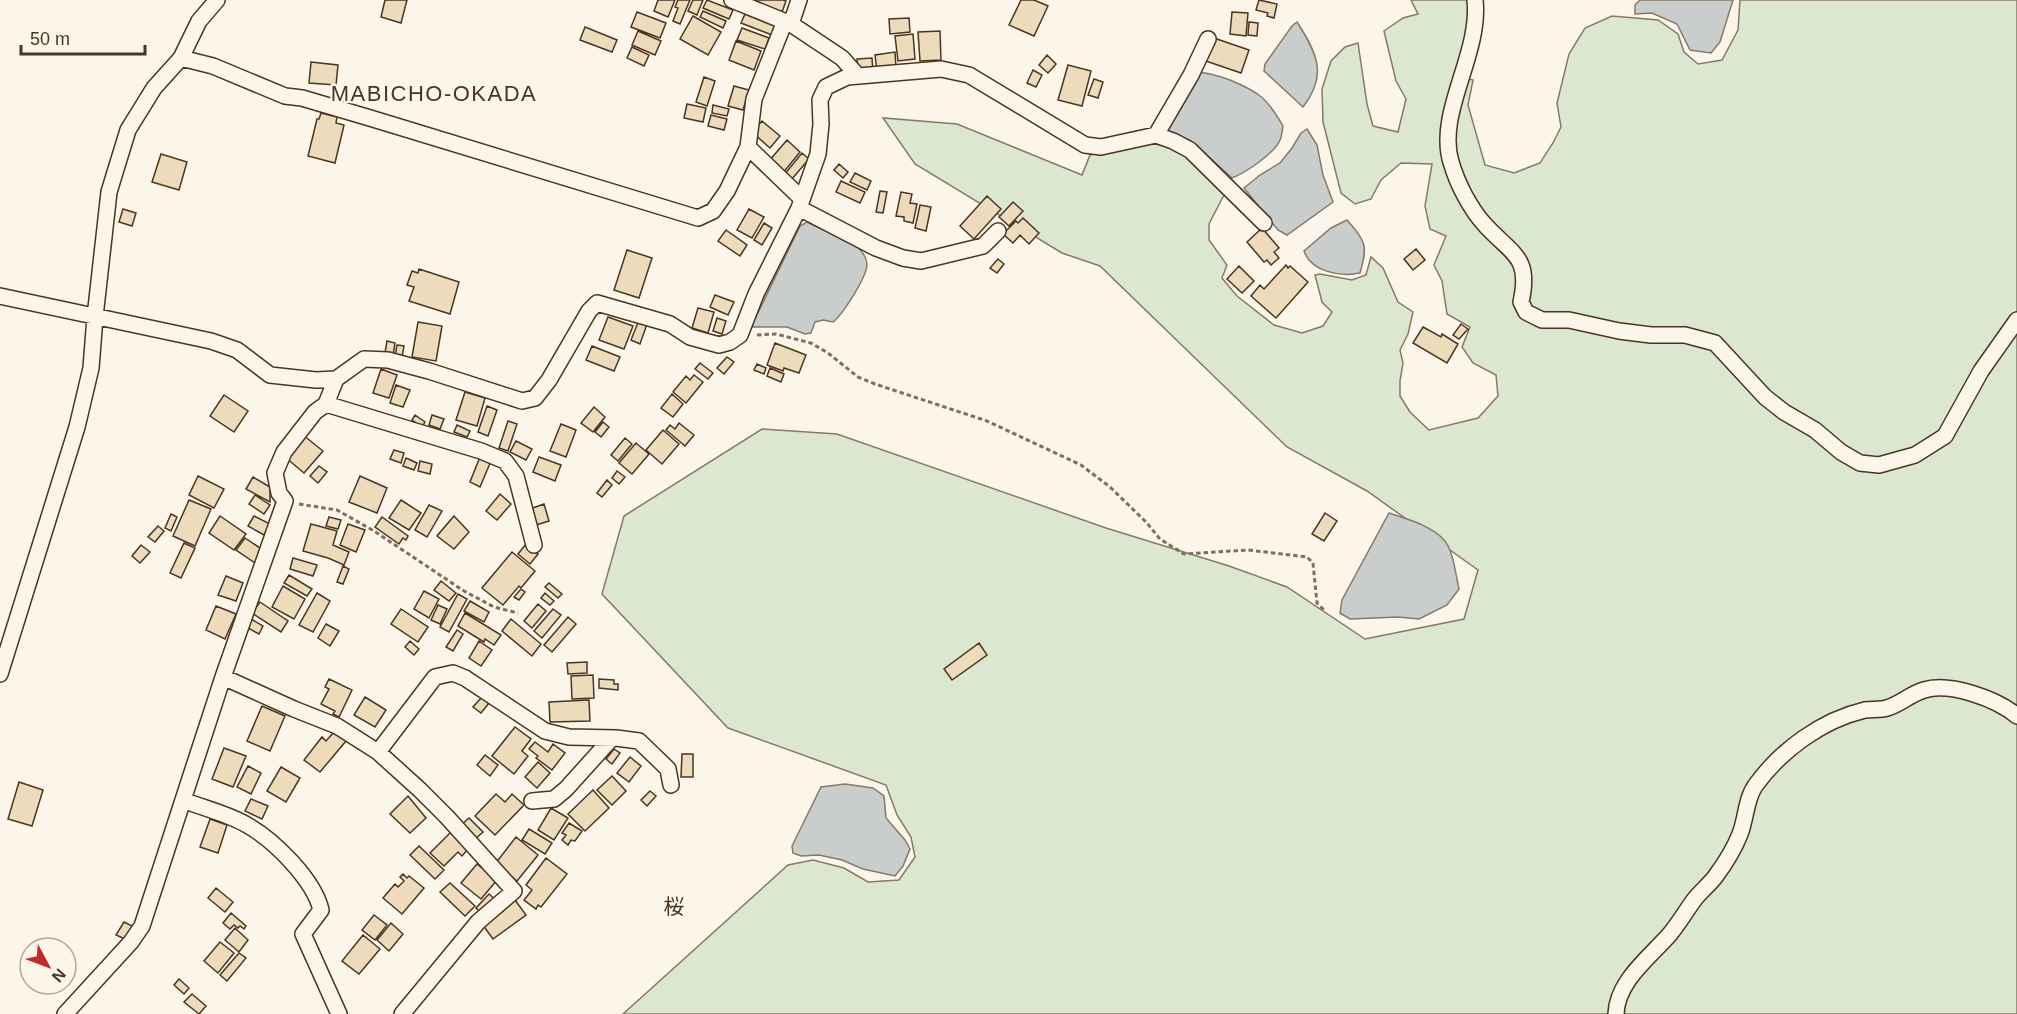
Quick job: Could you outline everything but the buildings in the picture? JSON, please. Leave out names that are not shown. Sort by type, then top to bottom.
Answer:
[{"type":"street","points":[[0,674],[77,427],[91,368],[94,317],[109,192],[128,130],[154,88],[181,58],[199,21],[217,0]]},
{"type":"street","points":[[732,0],[788,22],[842,58],[858,76]]},
{"type":"street","points":[[181,58],[213,66],[285,96],[302,98],[698,218],[713,211],[727,191],[748,147],[754,99],[798,0]]},
{"type":"street","points":[[1476,0],[1477,12],[1471,51],[1448,135],[1450,160],[1471,204],[1485,225],[1518,256],[1525,282],[1521,302],[1526,312],[1542,320],[1569,320],[1651,336],[1685,335],[1715,344],[1765,397],[1784,412],[1815,430],[1841,452],[1860,464],[1879,465],[1915,455],[1945,436],[1981,371],[2017,320]]},
{"type":"street","points":[[1156,135],[1191,75],[1208,39]]},
{"type":"street","points":[[66,1014],[142,927],[223,677],[285,501],[279,493],[275,473],[284,452],[315,412],[326,404],[336,379],[364,359],[388,360],[522,401],[535,398],[549,380],[589,311],[597,303],[670,324],[690,337],[719,345],[730,342],[740,335],[756,294],[800,203],[818,154],[821,124],[820,100],[826,87],[847,77],[941,69],[969,75],[1085,145],[1101,147],[1156,135],[1190,150],[1264,223]]},
{"type":"street","points":[[748,147],[800,203],[876,248],[903,258],[921,261],[983,246],[998,231]]},
{"type":"street","points":[[0,296],[211,341],[237,350],[270,375],[316,380],[336,379]]},
{"type":"street","points":[[326,404],[481,451],[505,461],[516,476],[534,545]]},
{"type":"street","points":[[378,752],[435,677],[453,673],[465,678],[545,731],[569,737],[639,741],[668,769],[671,785]]},
{"type":"street","points":[[223,677],[337,726],[378,752],[420,790],[514,891],[478,922],[402,1014]]},
{"type":"street","points":[[1616,1014],[1616,1002],[1628,980],[1672,932],[1695,898],[1716,876],[1740,836],[1754,788],[1785,753],[1822,726],[1865,710],[1900,704],[1913,694],[1927,689],[1970,692],[1990,700],[2017,716]]},
{"type":"street","points":[[532,801],[554,799],[566,789],[612,738]]},
{"type":"street","points":[[183,800],[247,825],[282,851],[306,880],[319,901],[321,910],[303,934],[339,1014]]},
{"type":"path","points":[[740,335],[776,334],[811,343],[828,353],[858,377],[987,421],[1081,465],[1110,487],[1160,539],[1184,554],[1248,550],[1307,557],[1313,563],[1317,603],[1324,610]]},
{"type":"path","points":[[285,501],[337,510],[374,531],[464,591],[494,607],[518,613]]},
{"type":"green space","points":[[1411,0],[1471,0],[1471,16],[1457,76],[1473,80],[1468,105],[1485,165],[1514,173],[1540,163],[1553,143],[1561,127],[1557,103],[1569,54],[1585,28],[1612,16],[1658,20],[1678,34],[1684,52],[1698,64],[1722,60],[1738,30],[1740,0],[2017,0],[2017,1014],[623,1014],[788,865],[813,860],[844,868],[868,882],[899,880],[915,857],[911,837],[897,815],[886,785],[728,728],[602,594],[624,516],[762,429],[837,434],[1106,528],[1229,566],[1287,587],[1365,639],[1464,619],[1478,570],[1367,491],[1287,447],[1100,266],[1062,253],[915,164],[883,118],[957,124],[1082,175],[1090,155],[1145,142],[1188,154],[1225,193],[1209,224],[1209,240],[1227,265],[1222,278],[1237,296],[1274,325],[1302,333],[1323,326],[1332,312],[1322,302],[1315,275],[1352,280],[1366,275],[1371,257],[1383,268],[1398,302],[1413,312],[1408,334],[1400,350],[1403,363],[1400,396],[1410,412],[1429,430],[1478,418],[1498,396],[1496,375],[1473,363],[1462,347],[1470,327],[1447,314],[1442,281],[1434,265],[1446,236],[1430,229],[1425,206],[1432,164],[1401,163],[1381,180],[1371,199],[1355,204],[1341,193],[1323,122],[1322,89],[1331,61],[1345,47],[1358,43],[1367,104],[1373,126],[1398,132],[1406,99],[1396,81],[1384,31],[1403,18],[1418,14]]},
{"type":"shaded area","points":[[1640,0],[1733,0],[1720,42],[1711,53],[1690,50],[1677,24],[1652,13],[1635,14],[1635,5]]},
{"type":"shaded area","points":[[1297,22],[1310,44],[1317,64],[1315,85],[1303,107],[1264,71],[1265,64]]},
{"type":"shaded area","points":[[1198,72],[1226,79],[1255,92],[1267,102],[1283,126],[1280,140],[1272,151],[1252,167],[1232,178],[1191,141],[1167,130]]},
{"type":"shaded area","points":[[1307,129],[1317,145],[1323,175],[1333,202],[1287,235],[1278,230],[1244,188],[1280,163],[1301,133]]},
{"type":"shaded area","points":[[1347,220],[1364,244],[1360,273],[1336,273],[1313,264],[1304,251],[1331,228]]},
{"type":"shaded area","points":[[807,222],[855,245],[861,251],[867,265],[858,287],[833,322],[823,320],[815,322],[811,333],[805,334],[787,327],[753,327],[800,226]]},
{"type":"shaded area","points":[[1389,513],[1425,526],[1444,540],[1452,556],[1459,589],[1447,605],[1419,619],[1398,617],[1350,619],[1340,613],[1342,600]]},
{"type":"shaded area","points":[[845,784],[873,788],[884,796],[886,818],[910,849],[903,866],[895,876],[863,869],[842,860],[819,855],[801,856],[793,853],[792,846],[821,787]]},
{"type":"district","name":"MABICHO-OKADA","points":[[434,93]]},
{"type":"district","name":"桜","points":[[674,906]]}]
